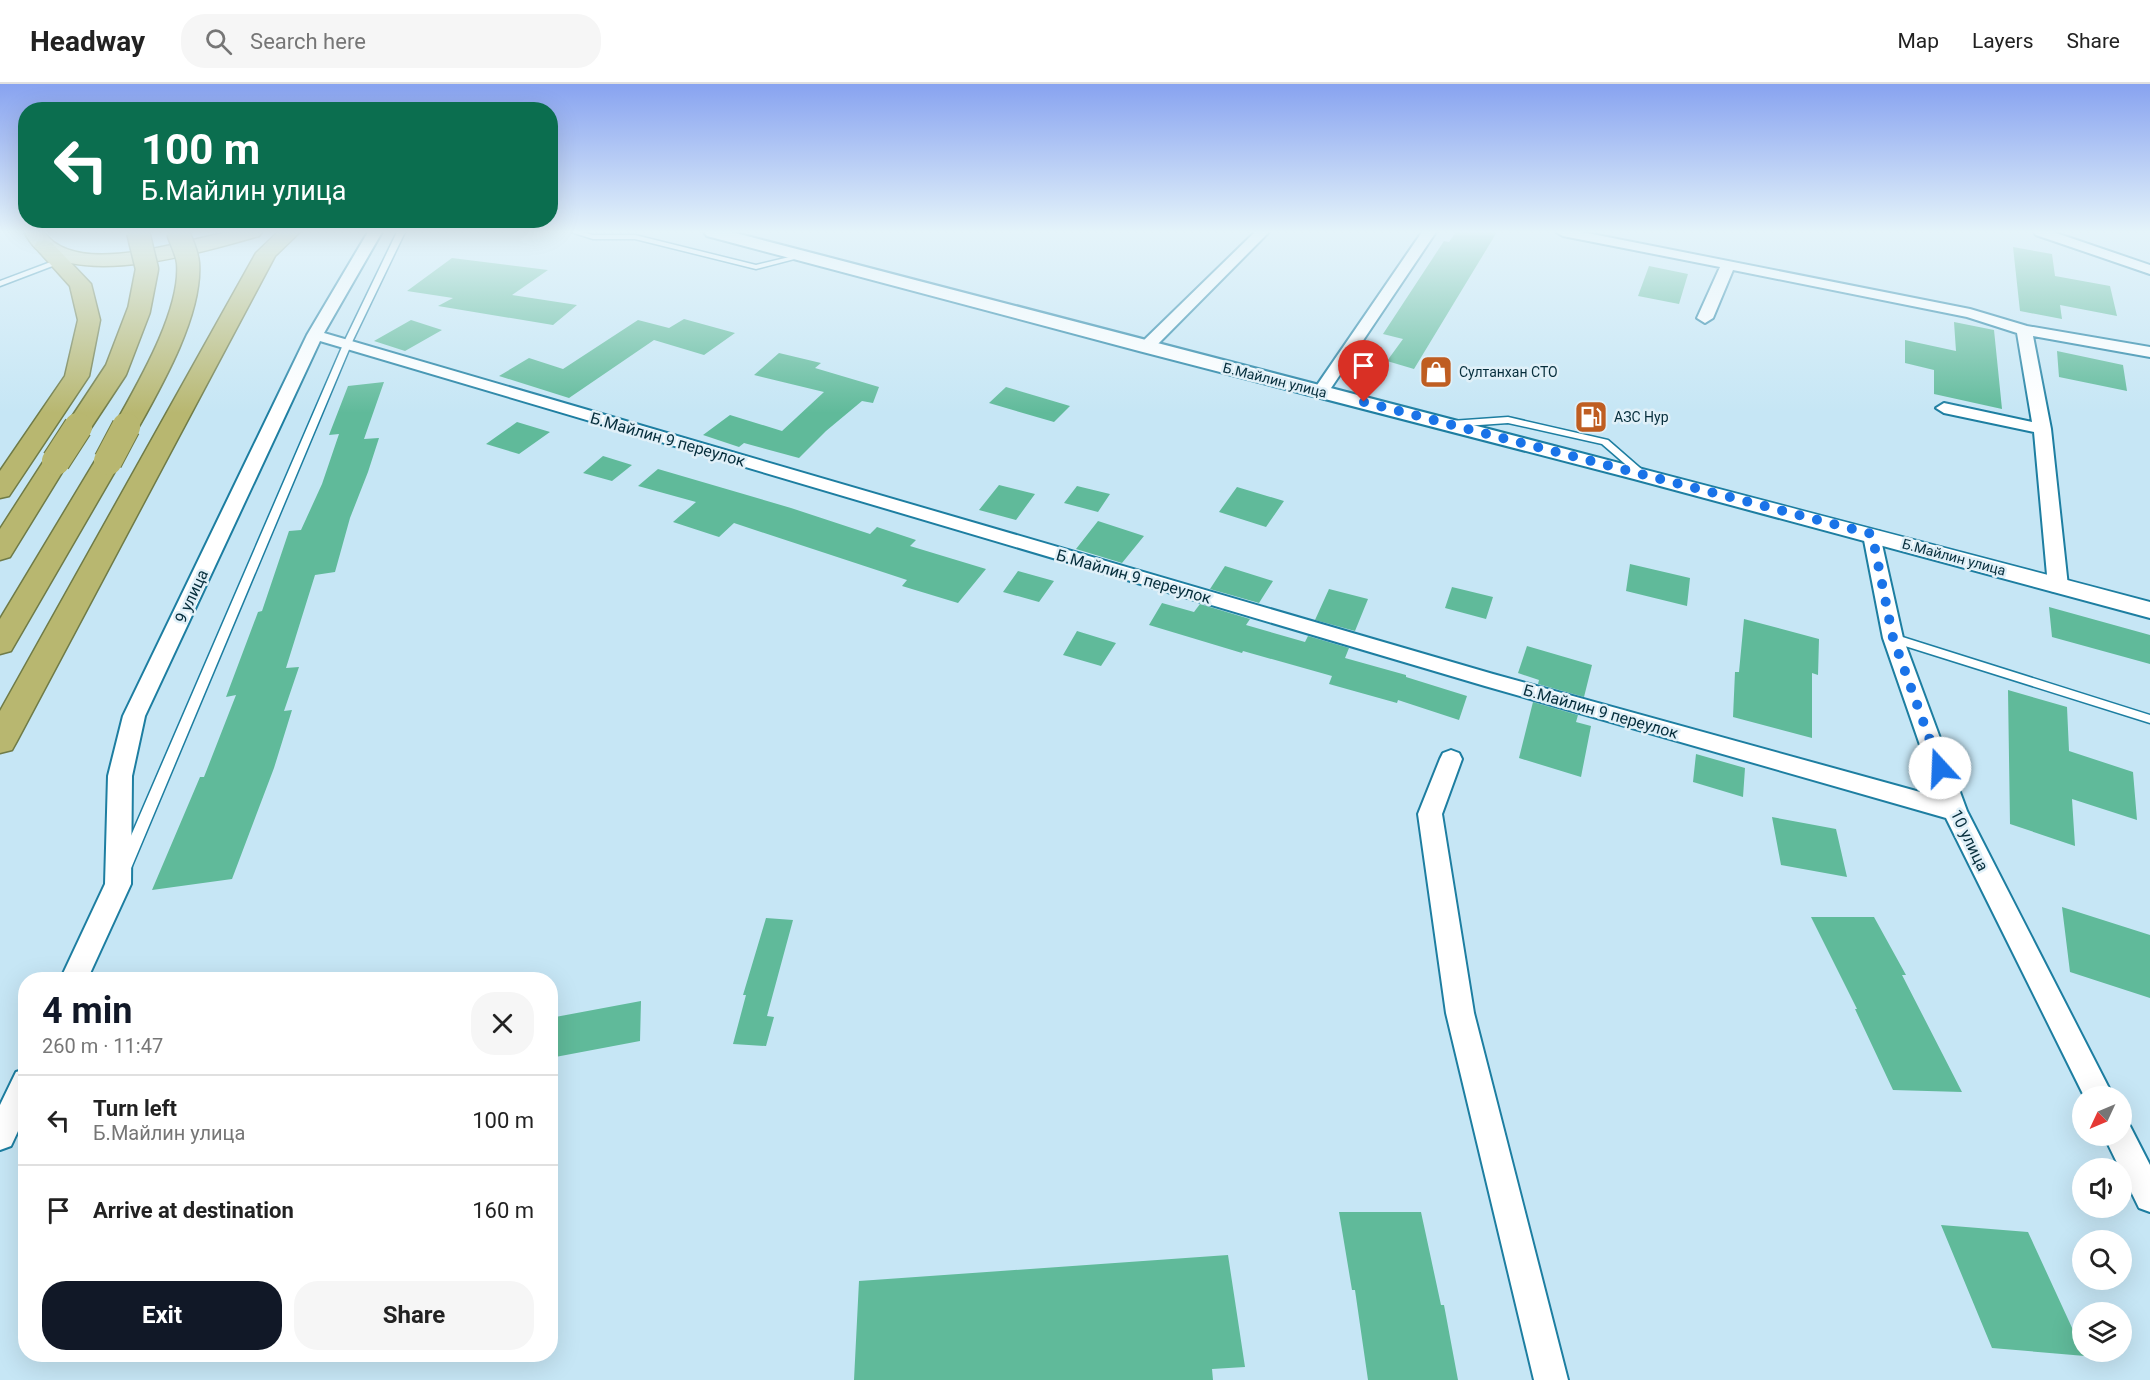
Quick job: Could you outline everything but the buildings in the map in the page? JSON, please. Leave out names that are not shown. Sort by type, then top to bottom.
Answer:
[{"type":"highway","points":[[0,490],[77,376],[89,320],[82,292]]},
{"type":"highway","points":[[0,551],[116,370],[139,310],[142,292]]},
{"type":"highway","points":[[0,644],[108,461],[152,378],[180,314],[184,292]]},
{"type":"highway","points":[[0,741],[244,292]]},
{"type":"street","name":"9 улица","points":[[77,972],[118,884],[120,776],[134,716],[315,335],[340,292]]},
{"type":"street","name":"Б.Майлин улица","points":[[940,292],[1872,534],[2150,610]]},
{"type":"street","points":[[1146,347],[1201,292]]},
{"type":"street","points":[[1321,391],[1388,292]]},
{"type":"street","points":[[1705,318],[1716,292]]},
{"type":"street","points":[[1867,292],[1970,313],[2024,330],[2150,351]]},
{"type":"street","points":[[2024,330],[2042,429],[2058,586]]},
{"type":"street","name":"Б.Майлин 9 переулок","points":[[315,335],[1493,681],[1955,811]]},
{"type":"street","points":[[1944,408],[2042,429]]},
{"type":"street","name":"10 улица","points":[[1872,534],[1893,638],[1955,811],[2094,1086]]},
{"type":"street","points":[[1451,759],[1430,814],[1461,1013],[1551,1380]]},
{"type":"street","points":[[0,1136],[18,1099]]},
{"type":"street","points":[[2124,1146],[2150,1197]]},
{"type":"lane","points":[[118,884],[346,345],[372,292]]},
{"type":"lane","points":[[1893,638],[2150,719]]},
{"type":"place","name":"Султанхан СТО","points":[[1436,372]]},
{"type":"place","name":"АЗС Нур","points":[[1591,417]]},
{"type":"route","points":[[1364,402],[1872,534],[1893,638],[1940,768]]}]
